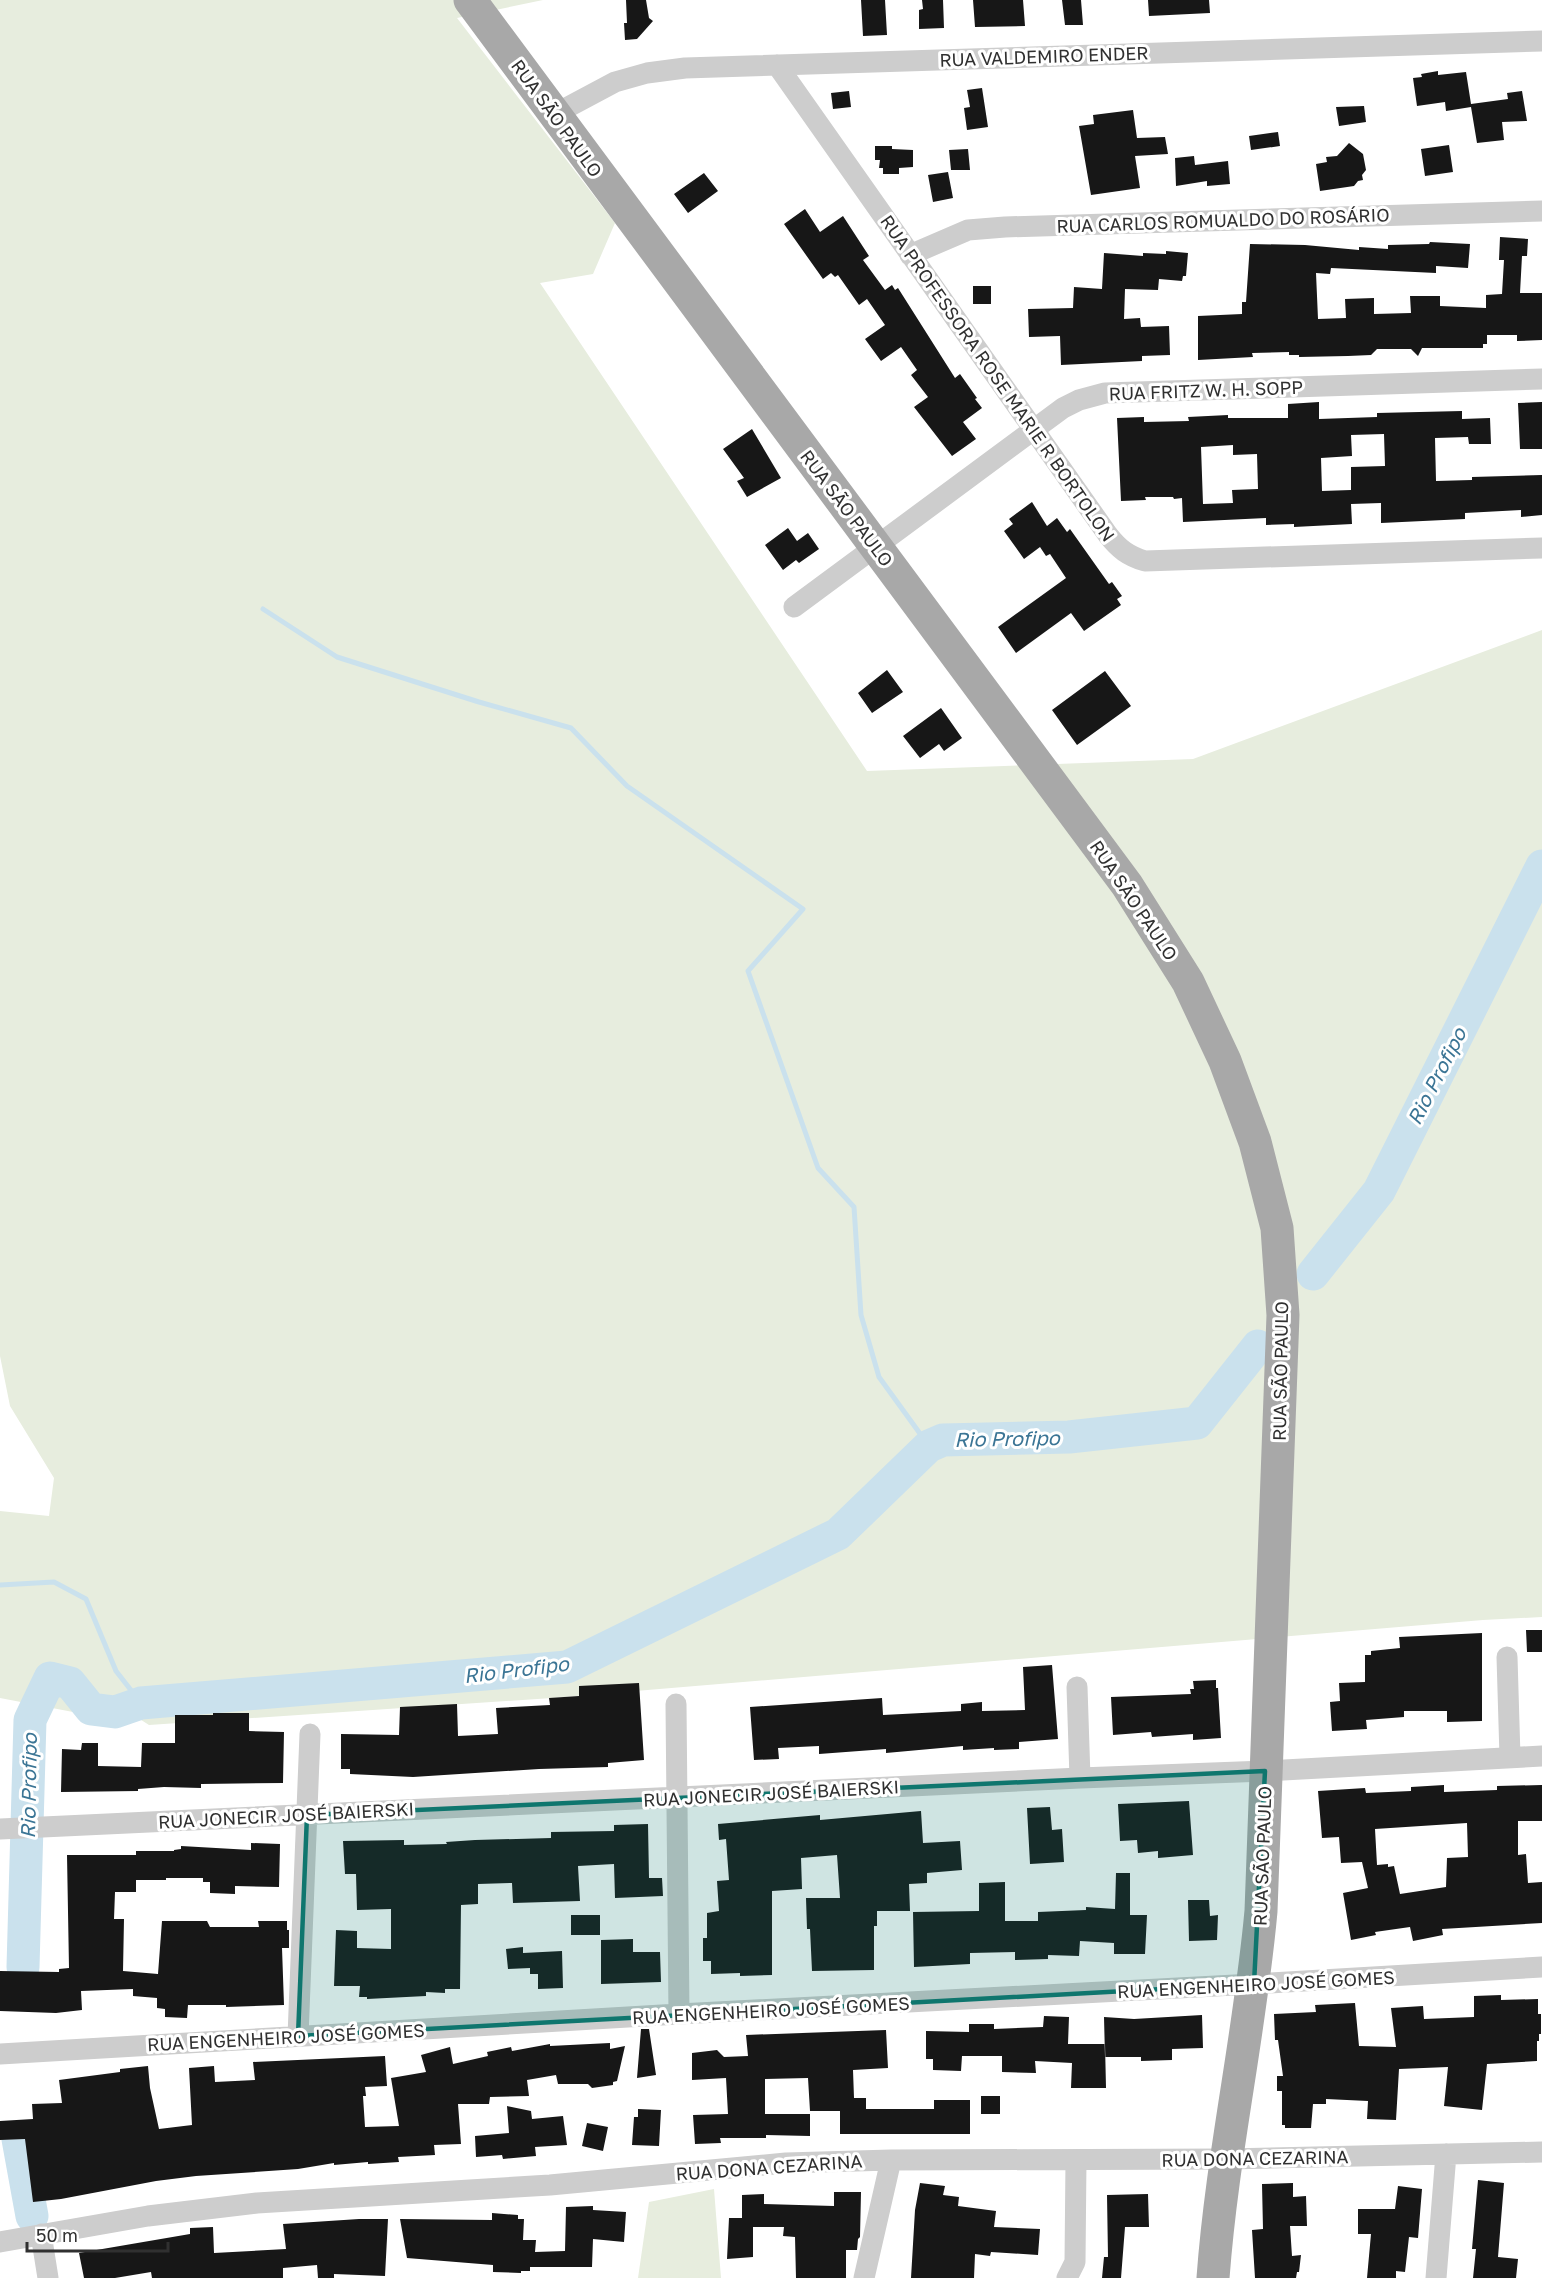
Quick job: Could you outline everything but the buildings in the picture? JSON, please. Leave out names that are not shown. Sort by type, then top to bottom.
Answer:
[{"type":"main road","name":"RUA SÃO PAULO","points":[[470,0],[1126,885],[1182,972],[1225,1061],[1255,1142],[1277,1228],[1283,1315],[1261,1911],[1254,1984],[1227,2159],[1213,2278]]},
{"type":"street","name":"RUA VALDEMIRO ENDER","points":[[555,114],[615,82],[646,72],[685,68],[1542,41]]},
{"type":"street","name":"RUA PROFESSORA ROSE MARIE R BORTOLON","points":[[777,65],[1034,430],[1118,547],[1129,556],[1145,561],[1542,548]]},
{"type":"street","name":"RUA CARLOS ROMUALDO DO ROSÁRIO","points":[[910,255],[968,231],[1005,227],[1542,211]]},
{"type":"street","name":"RUA FRITZ W. H. SOPP","points":[[795,607],[1063,408],[1079,400],[1105,393],[1542,379]]},
{"type":"street","points":[[1507,1657],[1510,1757]]},
{"type":"street","points":[[1077,1687],[1080,1778]]},
{"type":"street","points":[[676,1704],[679,2014]]},
{"type":"street","points":[[298,2036],[310,1734]]},
{"type":"street","name":"RUA JONECIR JOSÉ BAIERSKI","points":[[0,1828],[1080,1778],[1265,1772],[1542,1756]]},
{"type":"street","name":"RUA ENGENHEIRO JOSÉ GOMES","points":[[0,2054],[1542,1967]]},
{"type":"street","name":"RUA DONA CEZARINA","points":[[0,2242],[148,2216],[256,2203],[581,2182],[744,2166],[891,2160],[1227,2159],[1542,2152]]},
{"type":"street","points":[[1436,2278],[1446,2154]]},
{"type":"street","points":[[864,2278],[891,2160]]},
{"type":"street","points":[[1067,2278],[1075,2262],[1076,2160]]},
{"type":"street","points":[[40,2234],[48,2278]]},
{"type":"highlighted area","points":[[1265,1771],[1254,1984],[298,2036],[307,1815]]},
{"type":"green space","points":[[0,0],[543,0],[457,18],[615,223],[593,274],[540,283],[867,771],[1193,759],[1542,630],[1542,1617],[1483,1620],[552,1698],[149,1725],[104,1696],[73,1712],[0,1698],[0,1511],[49,1516],[54,1478],[10,1406],[0,1356]]},
{"type":"green space","points":[[714,2189],[721,2278],[638,2278],[649,2202]]},
{"type":"waterway","points":[[263,609],[337,657],[479,702],[571,728],[627,786],[803,909],[748,971],[818,1168],[854,1207],[861,1315],[879,1377],[929,1446]]},
{"type":"waterway","name":"Rio Profipo","points":[[1313,1274],[1379,1191],[1542,866]]},
{"type":"waterway","name":"Rio Profipo","points":[[23,1967],[30,1720],[50,1678],[70,1683],[91,1709],[115,1712],[141,1703],[567,1667],[838,1534],[929,1446],[943,1440],[1069,1437],[1197,1423],[1258,1346]]},
{"type":"waterway","points":[[0,1585],[54,1582],[86,1599],[116,1671],[141,1703]]},
{"type":"waterway","name":"Rio Profipo","points":[[18,2139],[32,2216]]}]
